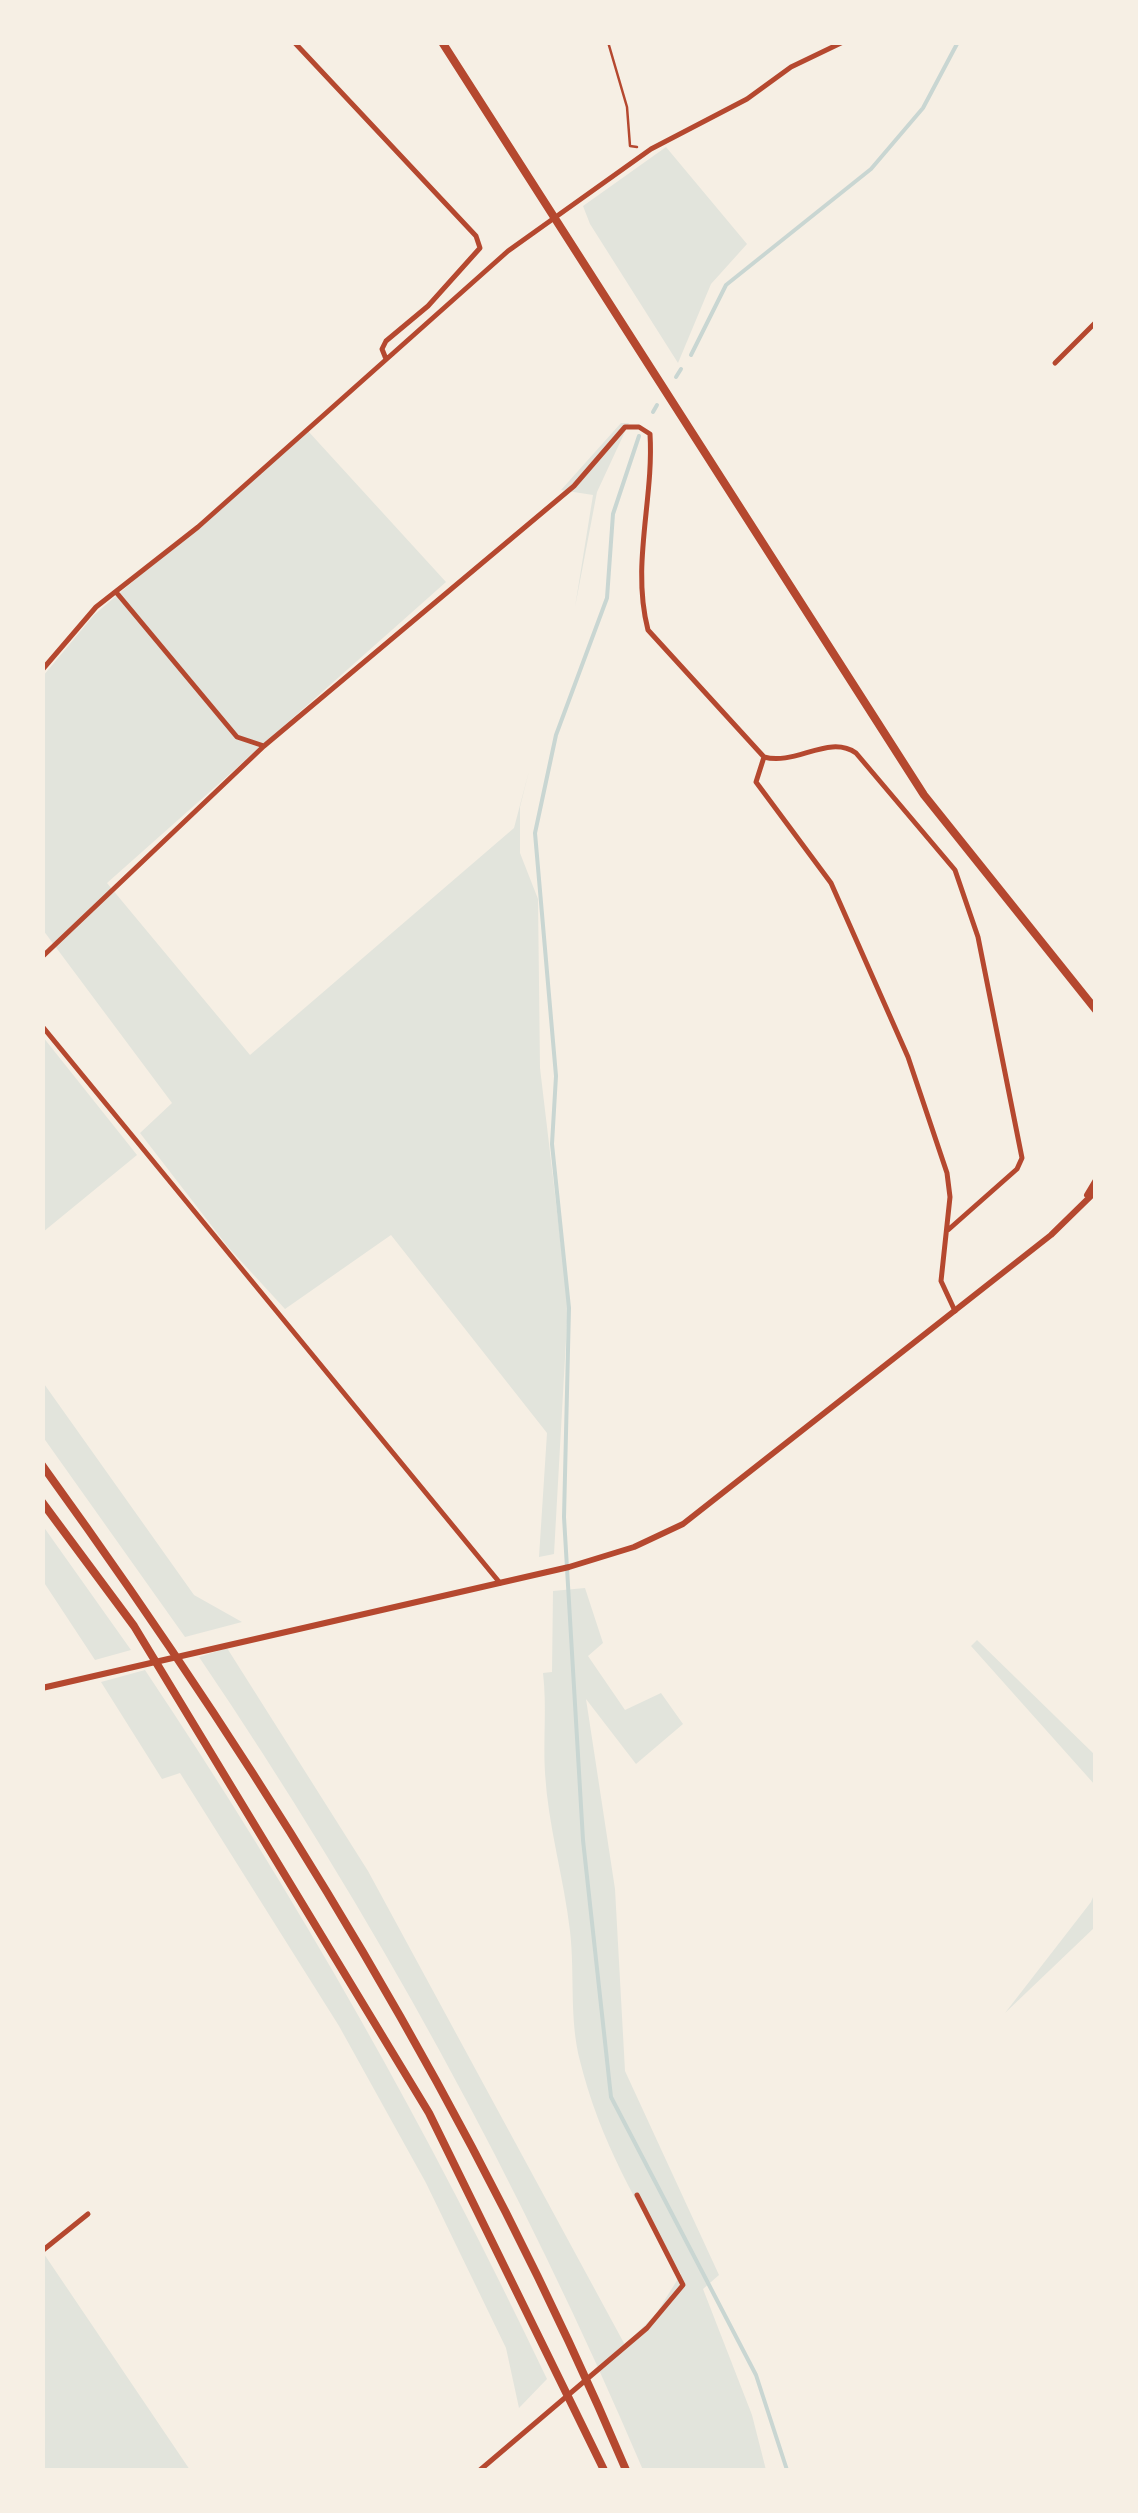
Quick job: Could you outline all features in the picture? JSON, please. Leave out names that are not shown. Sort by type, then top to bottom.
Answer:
[{"type":"highway","points":[[442,42],[924,795],[1096,1010]]},
{"type":"highway","points":[[1082,990],[1096,1001]]},
{"type":"highway","points":[[42,1465],[184,1664],[341,1912],[474,2150],[626,2470]]},
{"type":"highway","points":[[42,1502],[134,1626],[429,2113],[604,2470]]},
{"type":"main road","points":[[1084,1200],[1096,1180]]},
{"type":"main road","points":[[42,1688],[569,1567],[634,1547],[683,1524],[1051,1235],[1096,1190]]},
{"type":"street","points":[[294,42],[476,236],[480,248],[428,306],[386,341],[382,348],[386,359]]},
{"type":"street","points":[[42,670],[70,633],[198,528],[486,270],[651,150],[747,98],[790,67],[844,42]]},
{"type":"street","points":[[1055,363],[1096,322]]},
{"type":"street","points":[[42,956],[264,746],[574,486],[625,427],[639,427],[650,434],[651,454],[644,503],[642,575],[648,630],[764,757],[780,762],[846,746],[955,870],[978,937],[1022,1158],[1016,1169],[948,1230]]},
{"type":"street","points":[[116,592],[237,737],[264,746]]},
{"type":"street","points":[[764,757],[756,782],[831,884],[908,1057],[946,1173],[948,1230],[941,1281],[955,1311]]},
{"type":"street","points":[[42,1026],[500,1582]]},
{"type":"street","points":[[480,2470],[647,2328],[684,2285],[638,2196]]},
{"type":"street","points":[[42,2251],[88,2214]]},
{"type":"path","points":[[608,42],[627,107],[630,146],[651,150]]},
{"type":"shaded area","points":[[666,147],[747,244],[711,284],[678,363],[590,224],[583,206]]},
{"type":"shaded area","points":[[621,423],[629,423],[597,492],[575,607],[593,495],[561,490]]},
{"type":"shaded area","points":[[308,431],[446,582],[107,883],[250,1055],[514,828],[529,771],[520,807],[520,853],[538,899],[540,1068],[568,1304],[554,1554],[539,1557],[547,1433],[391,1235],[285,1309],[228,1247],[140,1133],[172,1103],[43,930],[43,676],[94,615]]},
{"type":"shaded area","points":[[43,1037],[137,1155],[42,1232]]},
{"type":"shaded area","points":[[42,1381],[194,1595],[242,1622],[185,1637],[43,1437]]},
{"type":"shaded area","points":[[42,1526],[131,1650],[95,1660],[43,1581]]},
{"type":"shaded area","points":[[585,1588],[603,1643],[588,1656],[625,1710],[661,1693],[683,1724],[636,1764],[586,1699],[615,1889],[625,2071],[719,2275],[703,2289],[752,2415],[766,2470],[643,2470],[547,2259],[441,2053],[325,1852],[199,1657],[227,1648],[368,1871],[625,2345],[656,2314],[681,2274],[635,2198],[609,2145],[588,2090],[577,2045],[570,1931],[547,1793],[543,1673],[552,1672],[553,1591]]},
{"type":"shaded area","points":[[977,1640],[1095,1755],[1095,1785],[971,1646]]},
{"type":"shaded area","points":[[145,1670],[308,1929],[456,2196],[547,2379],[519,2408],[506,2348],[426,2183],[339,2026],[180,1773],[162,1779],[101,1682]]},
{"type":"shaded area","points":[[1095,1892],[1095,1927],[1005,2013],[1091,1902]]},
{"type":"shaded area","points":[[42,2251],[190,2470],[44,2470]]},
{"type":"waterway","points":[[691,355],[726,285],[871,169],[923,108],[958,42]]},
{"type":"waterway","points":[[676,377],[681,369]]},
{"type":"waterway","points":[[653,412],[657,405]]},
{"type":"waterway","points":[[639,436],[613,514],[607,598],[556,735],[535,833],[556,1076],[552,1144],[569,1308],[564,1517],[583,1840],[611,2097],[756,2375],[787,2470]]}]
